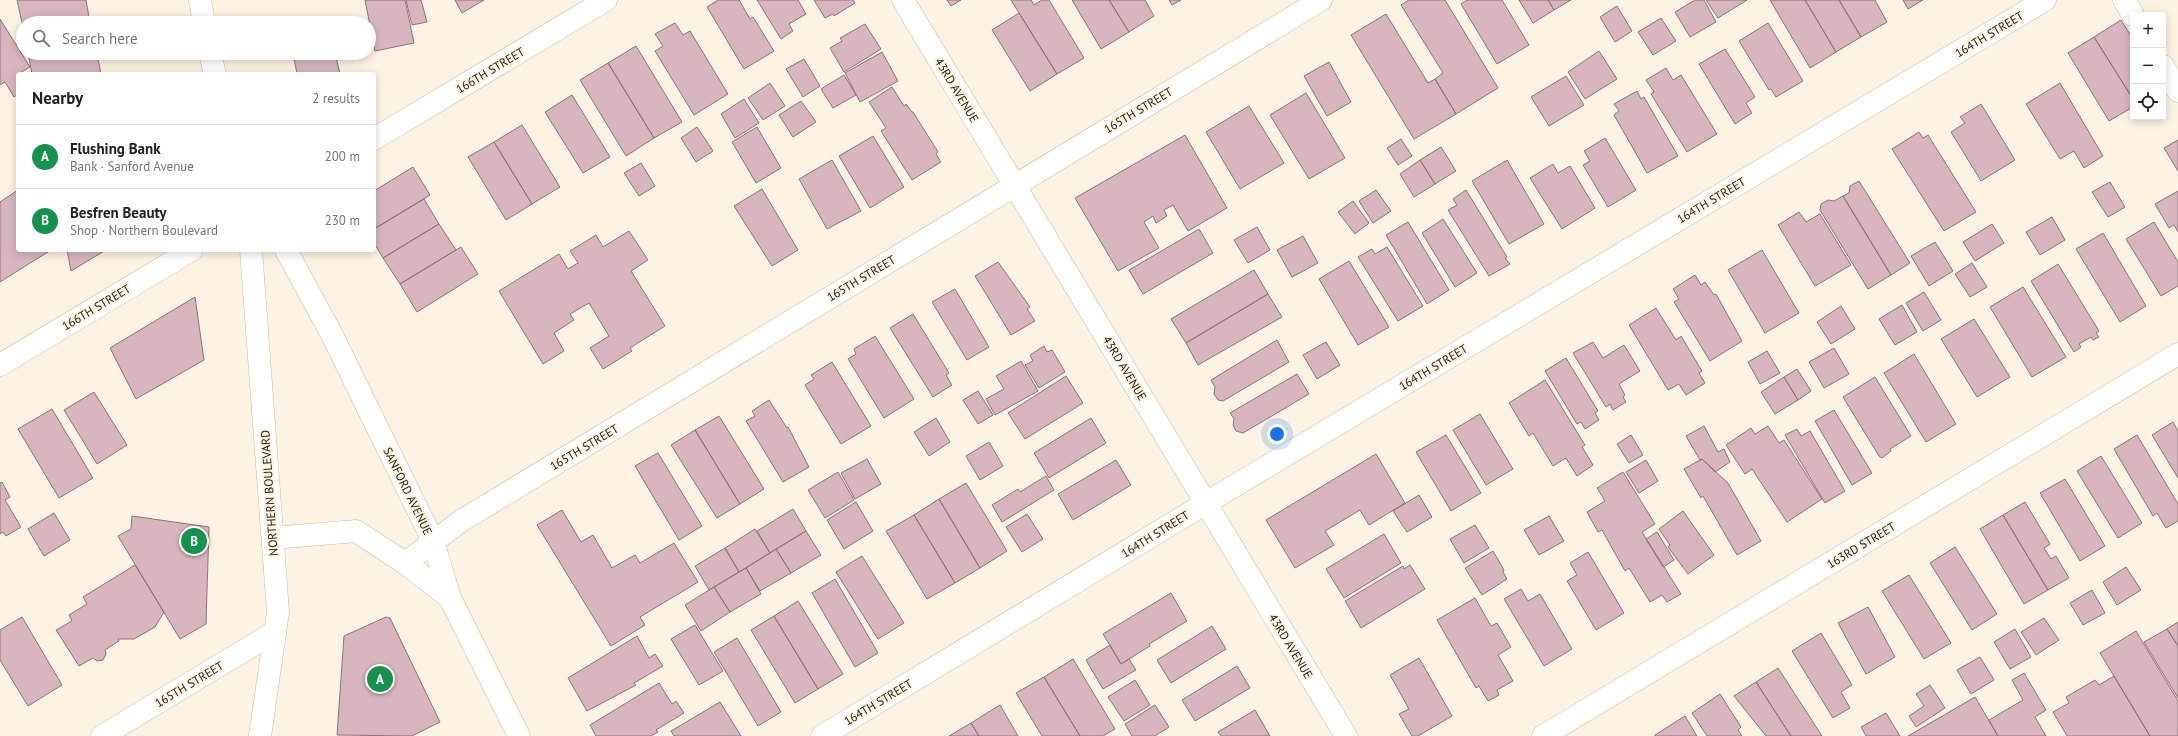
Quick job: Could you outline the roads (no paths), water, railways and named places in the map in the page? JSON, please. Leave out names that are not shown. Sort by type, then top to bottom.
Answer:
[{"type":"street","points":[[200,0],[203,16]]},
{"type":"street","name":"166TH STREET","points":[[376,138],[606,0]]},
{"type":"street","name":"43RD AVENUE","points":[[903,0],[1346,736]]},
{"type":"street","name":"165TH STREET","points":[[405,563],[460,521],[1321,0]]},
{"type":"street","name":"164TH STREET","points":[[822,736],[1206,503],[2045,0]]},
{"type":"street","points":[[2124,0],[2131,12]]},
{"type":"street","points":[[212,60],[215,72]]},
{"type":"street","points":[[2166,71],[2178,91]]},
{"type":"street","name":"166TH STREET","points":[[0,365],[189,252]]},
{"type":"street","name":"NORTHERN BOULEVARD","points":[[252,252],[273,538],[276,622],[260,736]]},
{"type":"street","name":"SANFORD AVENUE","points":[[287,252],[331,333],[433,541],[450,598],[519,736]]},
{"type":"street","name":"163RD STREET","points":[[1543,736],[2178,354]]},
{"type":"street","points":[[273,538],[356,531],[405,563],[450,598]]},
{"type":"street","name":"165TH STREET","points":[[102,736],[276,622]]},
{"type":"place","name":"Besfren Beauty","points":[[194,541]]},
{"type":"place","name":"Flushing Bank","points":[[380,679]]}]
